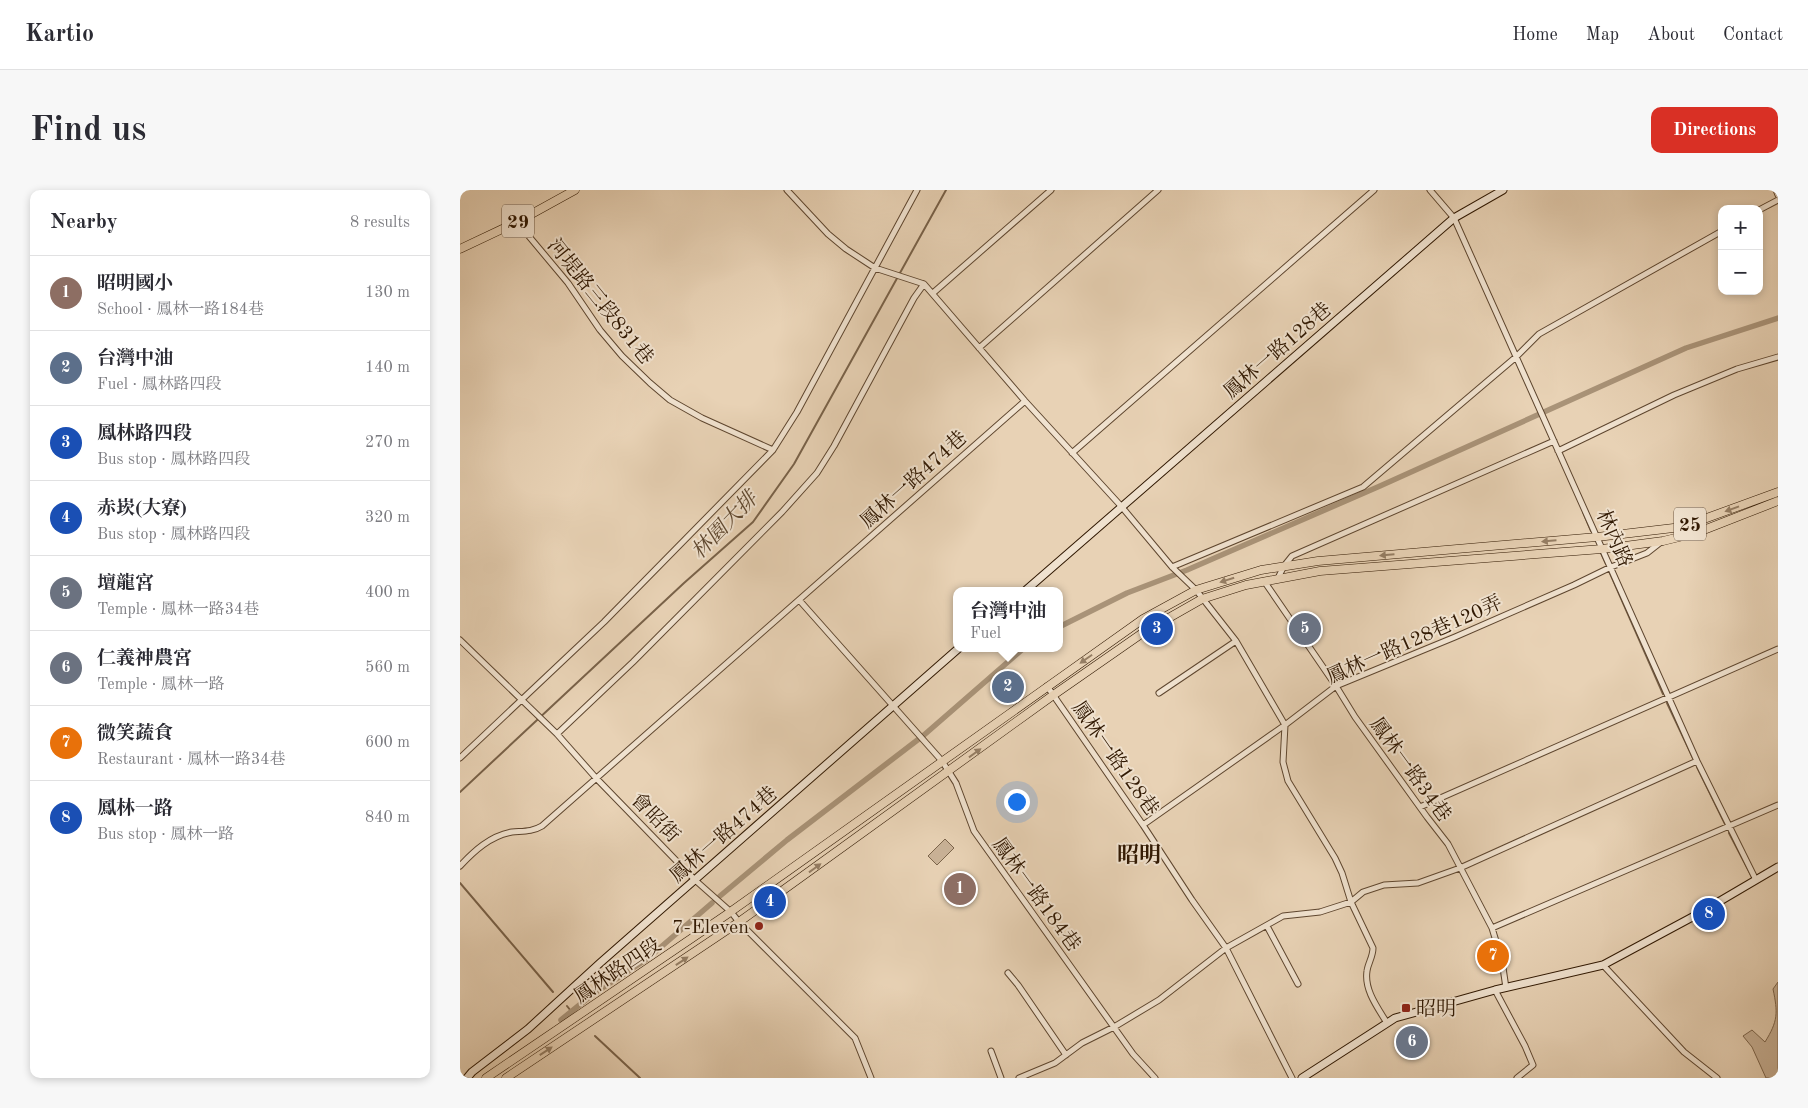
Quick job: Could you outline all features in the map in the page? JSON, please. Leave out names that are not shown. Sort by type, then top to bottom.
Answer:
[{"type":"main road","name":"29","points":[[460,249],[517,222],[575,190]]},
{"type":"main road","name":"25","points":[[1597,537],[1682,527],[1778,492]]},
{"type":"main road","name":"25","points":[[1602,549],[1663,541],[1696,534],[1778,501]]},
{"type":"main road","name":"鳳林路四段","points":[[486,1078],[731,912],[1143,619],[1196,590],[1226,580],[1284,566],[1318,561],[1597,537]]},
{"type":"main road","name":"鳳林路四段","points":[[506,1078],[738,922],[1148,629],[1202,599],[1229,589],[1278,578],[1340,570],[1602,549]]},
{"type":"street","points":[[786,190],[828,234],[846,249],[875,268],[922,283],[933,293],[1025,401],[1121,506],[1174,569],[1196,590],[1236,641],[1286,725],[1283,762],[1288,781],[1335,858],[1351,902],[1373,948],[1373,954],[1366,973],[1371,998],[1387,1023]]},
{"type":"street","points":[[460,758],[524,701],[773,450],[797,412],[918,190]]},
{"type":"street","points":[[933,293],[1051,190]]},
{"type":"street","points":[[979,348],[1158,190]]},
{"type":"street","points":[[1072,453],[1374,190]]},
{"type":"street","name":"林內路","points":[[1430,190],[1454,218],[1697,761],[1728,828],[1756,880]]},
{"type":"street","name":"鳳林一路128巷","points":[[1030,587],[1454,218],[1503,190]]},
{"type":"street","points":[[1776,190],[1778,196]]},
{"type":"street","points":[[1763,208],[1778,200]]},
{"type":"street","name":"河堤路三段831巷","points":[[517,222],[568,283],[605,336],[622,356],[650,383],[670,400],[686,409],[773,450]]},
{"type":"street","points":[[1174,569],[1362,487],[1516,357],[1539,334],[1718,233]]},
{"type":"street","points":[[556,732],[633,662],[782,512],[817,473],[834,446],[922,283]]},
{"type":"street","points":[[1558,451],[1674,395],[1737,369],[1778,357]]},
{"type":"street","name":"鳳林一路474巷","points":[[460,866],[481,845],[511,832],[535,830],[542,826],[800,601],[1025,401]]},
{"type":"street","points":[[1278,578],[1292,556],[1554,441]]},
{"type":"street","name":"鳳林一路128巷120弄","points":[[1143,825],[1286,725],[1336,686],[1574,585],[1610,567],[1647,553],[1663,541]]},
{"type":"street","name":"鳳林一路34巷","points":[[1264,581],[1355,717],[1448,844],[1492,928],[1502,961],[1506,988]]},
{"type":"street","points":[[800,601],[949,771]]},
{"type":"street","points":[[461,641],[524,701]]},
{"type":"street","points":[[1159,694],[1236,641]]},
{"type":"street","points":[[1420,807],[1778,649]]},
{"type":"street","points":[[893,707],[955,652]]},
{"type":"street","name":"鳳林一路128巷","points":[[1047,686],[1052,696],[1143,825],[1226,948],[1292,1078]]},
{"type":"street","name":"會昭街","points":[[524,701],[556,732],[596,778],[695,880],[731,912],[738,922],[856,1038],[872,1078]]},
{"type":"street","name":"鳳林一路474巷","points":[[468,1078],[472,1072],[528,1029],[600,963],[893,707]]},
{"type":"street","points":[[1018,1078],[1038,1071],[1066,1055],[1082,1043],[1114,1027],[1159,1000],[1226,948],[1282,916],[1320,912],[1351,902],[1363,892],[1384,885],[1418,883],[1460,868],[1697,761]]},
{"type":"street","name":"鳳林一路184巷","points":[[949,771],[956,783],[974,831],[1133,1054],[1155,1078]]},
{"type":"street","points":[[1492,928],[1778,806]]},
{"type":"street","points":[[1302,1078],[1387,1023],[1405,1014],[1494,990],[1603,965],[1698,914],[1778,867]]},
{"type":"street","points":[[1267,926],[1298,984]]},
{"type":"street","points":[[1603,965],[1684,1052],[1717,1078]]},
{"type":"street","points":[[1008,973],[1066,1055]]},
{"type":"street","points":[[1494,990],[1525,1046],[1533,1065],[1517,1078]]},
{"type":"street","points":[[991,1051],[1000,1078]]},
{"type":"shaded area","points":[[945,839],[954,848],[937,865],[928,856]]},
{"type":"shaded area","points":[[1778,982],[1778,1078],[1766,1078],[1752,1047],[1743,1036],[1752,1030],[1765,1042],[1775,1022],[1776,1004],[1773,989]]},
{"type":"waterway","name":"林園大排","points":[[460,792],[684,583],[753,522],[794,464],[946,190]]},
{"type":"waterway","points":[[1063,625],[1127,593],[1187,570],[1380,486],[1686,348],[1778,318]]},
{"type":"waterway","points":[[1583,512],[1591,531]]},
{"type":"waterway","points":[[1601,553],[1606,564]]},
{"type":"waterway","points":[[1609,571],[1663,694]]},
{"type":"waterway","points":[[720,896],[787,840],[924,735],[1019,652]]},
{"type":"waterway","points":[[1667,703],[1693,758]]},
{"type":"waterway","points":[[1697,767],[1725,824]]},
{"type":"waterway","points":[[1729,833],[1752,877]]},
{"type":"waterway","points":[[460,883],[553,992]]},
{"type":"waterway","points":[[561,1020],[593,994],[647,959],[712,903]]},
{"type":"waterway","points":[[567,1006],[571,1011]]},
{"type":"waterway","points":[[595,1036],[640,1078]]},
{"type":"place","name":"鳳林路四段","points":[[1157,629]]},
{"type":"place","name":"壇龍宮","points":[[1305,629]]},
{"type":"place","name":"台灣中油","points":[[1008,687]]},
{"type":"place","name":"昭明國小","points":[[960,889]]},
{"type":"place","name":"赤崁(大寮)","points":[[770,902]]},
{"type":"place","name":"鳳林一路","points":[[1709,914]]},
{"type":"place","name":"7-Eleven","points":[[759,926]]},
{"type":"place","name":"微笑蔬食","points":[[1493,956]]},
{"type":"place","name":"昭明","points":[[1406,1008]]},
{"type":"place","name":"仁義神農宮","points":[[1412,1042]]},
{"type":"district","name":"昭明","points":[[1139,854]]}]
